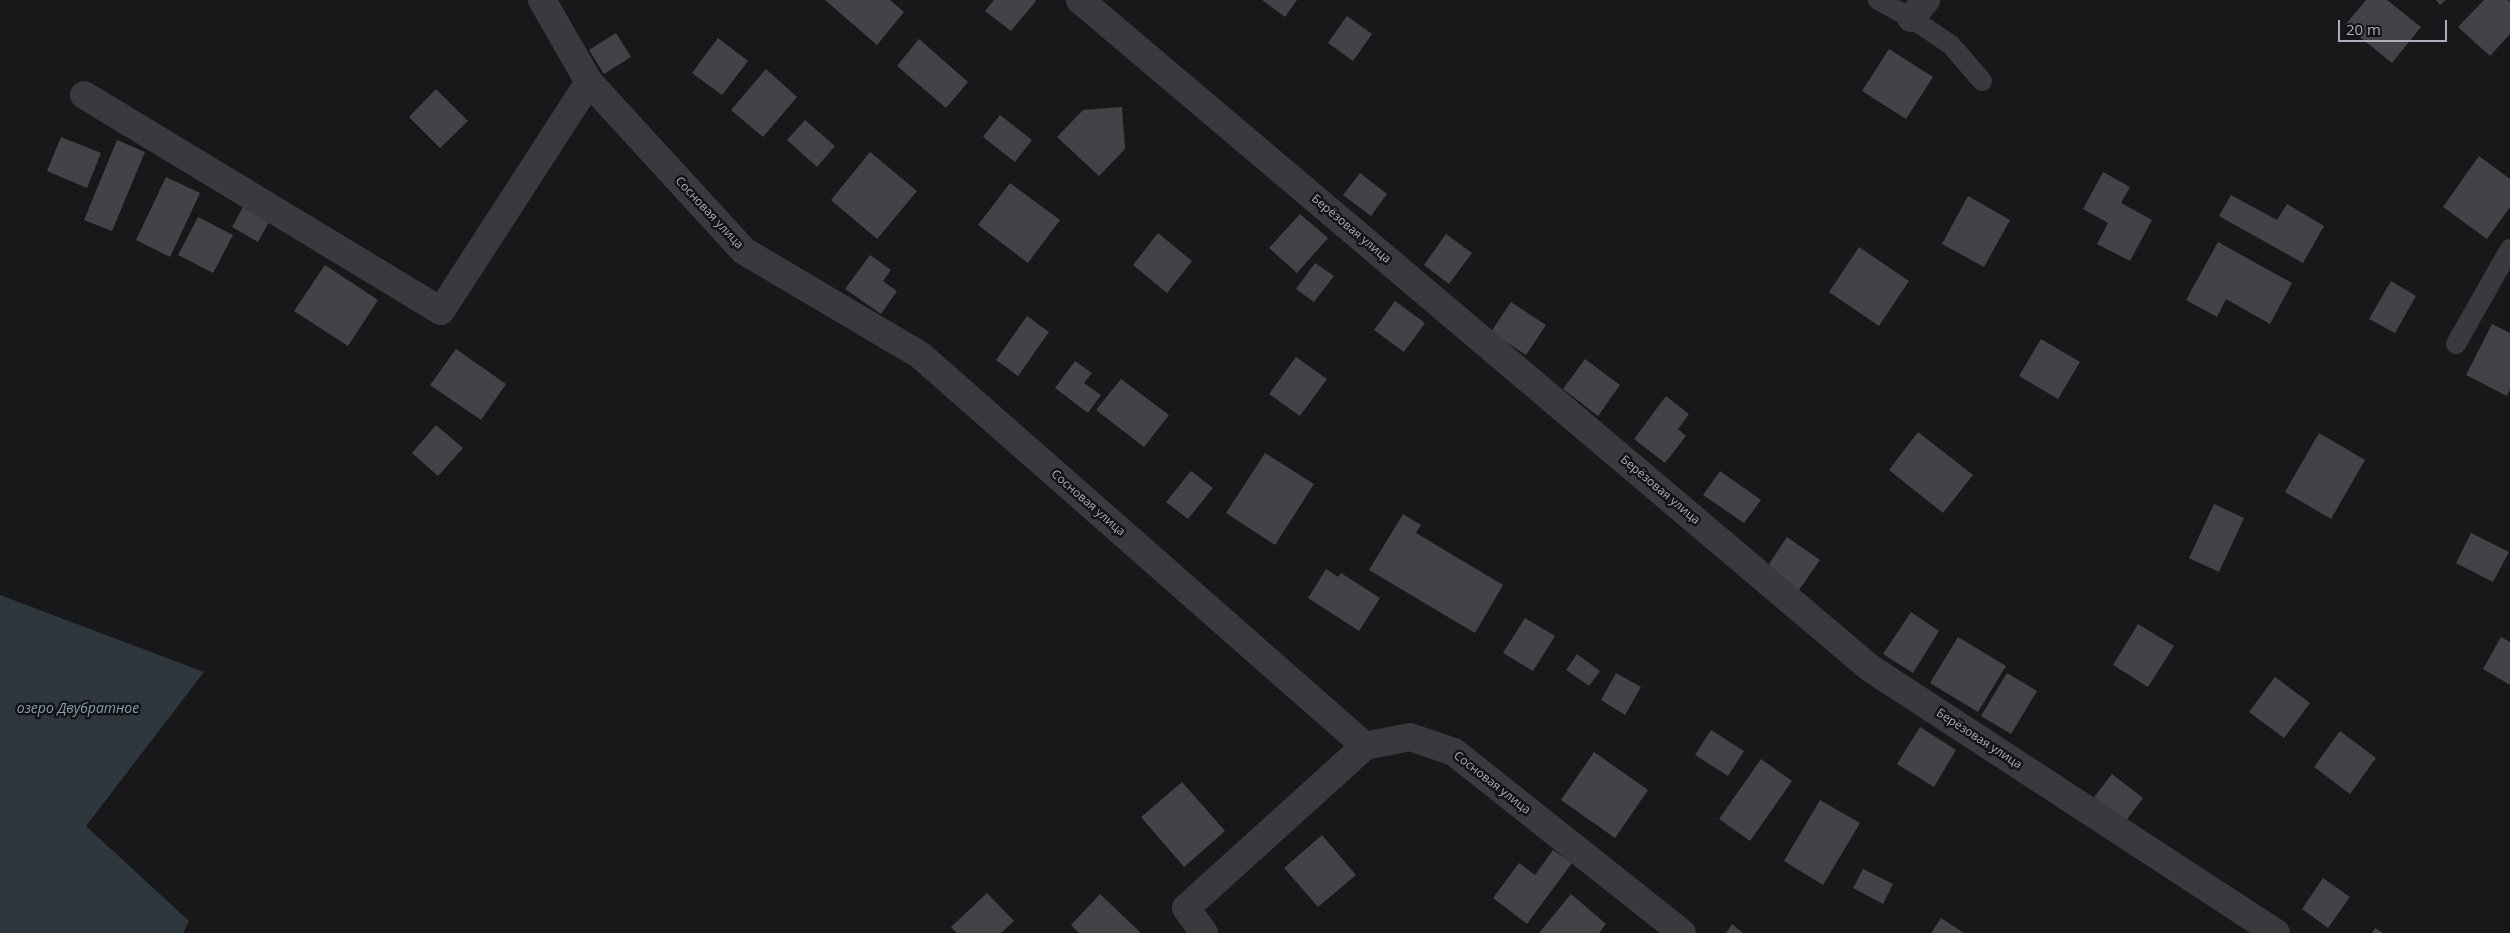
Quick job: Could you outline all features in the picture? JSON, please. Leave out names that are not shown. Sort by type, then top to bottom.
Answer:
[{"type":"street","name":"Сосновая улица","points":[[542,0],[589,82],[744,251],[920,355],[1365,746],[1410,737],[1454,752],[1682,933]]},
{"type":"street","name":"Берёзовая улица","points":[[1080,0],[1870,668],[2276,933]]},
{"type":"street","points":[[84,95],[441,311],[589,82]]},
{"type":"street","points":[[1204,933],[1186,908],[1365,746]]},
{"type":"lane","points":[[1878,0],[1919,9],[1982,81]]},
{"type":"lane","points":[[2456,344],[2510,249]]},
{"type":"water","name":"озеро Двубратное","points":[[0,595],[204,672],[86,826],[189,921],[183,933],[0,933]]},
{"type":"building","points":[[825,0],[890,0],[904,12],[877,45]]},
{"type":"building","points":[[994,0],[1036,1],[1011,31],[985,11]]},
{"type":"building","points":[[1262,0],[1297,0],[1285,17]]},
{"type":"building","points":[[2366,0],[2387,0],[2421,27],[2392,63],[2345,25]]},
{"type":"building","points":[[2436,0],[2446,0],[2440,5]]},
{"type":"building","points":[[2484,0],[2508,0],[2510,2],[2510,34],[2490,56],[2458,27]]},
{"type":"building","points":[[1347,16],[1372,34],[1353,61],[1328,43]]},
{"type":"building","points":[[616,33],[631,57],[604,74],[589,50]]},
{"type":"building","points":[[718,38],[748,61],[722,95],[692,73]]},
{"type":"building","points":[[919,39],[968,82],[946,108],[897,66]]},
{"type":"building","points":[[1889,49],[1933,77],[1906,119],[1862,91]]},
{"type":"building","points":[[766,69],[797,97],[763,137],[731,110]]},
{"type":"building","points":[[436,89],[468,121],[440,148],[409,117]]},
{"type":"building","points":[[1122,107],[1125,149],[1099,176],[1057,137],[1083,110]]},
{"type":"building","points":[[1000,115],[1032,140],[1015,162],[983,137]]},
{"type":"building","points":[[805,120],[835,146],[817,167],[787,140]]},
{"type":"building","points":[[61,137],[101,153],[87,188],[47,171]]},
{"type":"building","points":[[117,140],[145,152],[112,231],[84,220]]},
{"type":"building","points":[[870,152],[917,191],[877,239],[831,200]]},
{"type":"building","points":[[2479,156],[2510,179],[2510,207],[2487,239],[2443,207]]},
{"type":"building","points":[[2103,172],[2130,187],[2121,203],[2152,220],[2130,261],[2097,244],[2108,223],[2083,209]]},
{"type":"building","points":[[1360,173],[1387,194],[1371,216],[1343,195]]},
{"type":"building","points":[[166,177],[200,193],[170,257],[136,240]]},
{"type":"building","points":[[1010,183],[1060,220],[1028,263],[978,225]]},
{"type":"building","points":[[2231,195],[2277,220],[2287,204],[2324,226],[2303,263],[2219,216]]},
{"type":"building","points":[[1968,196],[2010,220],[1984,267],[1942,244]]},
{"type":"building","points":[[243,207],[269,222],[258,242],[232,227]]},
{"type":"building","points":[[1300,214],[1328,238],[1297,273],[1269,248]]},
{"type":"building","points":[[198,217],[233,235],[213,273],[178,255]]},
{"type":"building","points":[[1158,233],[1192,261],[1167,293],[1133,265]]},
{"type":"building","points":[[1446,234],[1472,253],[1449,284],[1424,265]]},
{"type":"building","points":[[2218,242],[2292,283],[2270,324],[2226,299],[2217,317],[2186,300]]},
{"type":"building","points":[[1859,247],[1909,281],[1879,326],[1829,292]]},
{"type":"building","points":[[870,255],[891,270],[883,281],[897,291],[881,314],[845,289]]},
{"type":"building","points":[[1315,263],[1334,276],[1314,302],[1296,289]]},
{"type":"building","points":[[325,265],[378,300],[348,346],[294,311]]},
{"type":"building","points":[[2391,281],[2416,296],[2395,333],[2369,319]]},
{"type":"building","points":[[1395,301],[1425,323],[1404,352],[1374,330]]},
{"type":"building","points":[[1511,302],[1546,325],[1526,355],[1491,332]]},
{"type":"building","points":[[1027,316],[1049,332],[1018,376],[996,360]]},
{"type":"building","points":[[2492,324],[2510,333],[2510,389],[2507,396],[2466,375]]},
{"type":"building","points":[[2041,339],[2080,362],[2058,399],[2019,376]]},
{"type":"building","points":[[456,349],[506,384],[481,420],[430,385]]},
{"type":"building","points":[[1296,357],[1327,379],[1300,416],[1269,394]]},
{"type":"building","points":[[1585,359],[1620,385],[1598,416],[1563,389]]},
{"type":"building","points":[[1075,361],[1092,373],[1084,383],[1101,395],[1088,413],[1055,388]]},
{"type":"building","points":[[1121,379],[1169,415],[1144,447],[1096,410]]},
{"type":"building","points":[[1666,396],[1689,414],[1678,429],[1686,436],[1665,463],[1634,439]]},
{"type":"building","points":[[436,425],[463,448],[438,476],[412,453]]},
{"type":"building","points":[[1918,432],[1973,475],[1943,513],[1889,470]]},
{"type":"building","points":[[2319,433],[2365,460],[2331,519],[2285,492]]},
{"type":"building","points":[[1265,453],[1314,484],[1275,545],[1226,513]]},
{"type":"building","points":[[1191,471],[1213,488],[1188,519],[1166,502]]},
{"type":"building","points":[[1720,471],[1761,500],[1744,523],[1703,495]]},
{"type":"building","points":[[2214,504],[2244,518],[2219,572],[2189,558]]},
{"type":"building","points":[[1403,514],[1421,525],[1416,533],[1503,585],[1475,633],[1369,570]]},
{"type":"building","points":[[2471,533],[2509,552],[2493,582],[2456,563]]},
{"type":"building","points":[[1787,537],[1820,560],[1799,590],[1767,567]]},
{"type":"building","points":[[1326,569],[1338,577],[1341,573],[1380,598],[1359,631],[1308,598]]},
{"type":"building","points":[[1911,612],[1939,631],[1913,673],[1883,654]]},
{"type":"building","points":[[1525,618],[1555,636],[1533,671],[1503,653]]},
{"type":"building","points":[[2138,624],[2174,646],[2148,687],[2113,665]]},
{"type":"building","points":[[1958,637],[2006,666],[1978,712],[1930,683]]},
{"type":"building","points":[[2501,637],[2510,642],[2510,685],[2483,669]]},
{"type":"building","points":[[1577,654],[1600,671],[1589,686],[1566,670]]},
{"type":"building","points":[[1616,673],[1641,687],[1625,715],[1601,700]]},
{"type":"building","points":[[2007,673],[2037,691],[2011,734],[1981,716]]},
{"type":"building","points":[[2275,677],[2310,703],[2284,738],[2249,712]]},
{"type":"building","points":[[1920,727],[1956,750],[1934,787],[1897,764]]},
{"type":"building","points":[[1711,730],[1744,751],[1728,776],[1695,755]]},
{"type":"building","points":[[2340,731],[2376,758],[2350,794],[2314,767]]},
{"type":"building","points":[[1594,752],[1648,790],[1615,838],[1561,800]]},
{"type":"building","points":[[1761,759],[1792,781],[1750,841],[1719,819]]},
{"type":"building","points":[[2112,774],[2143,798],[2125,822],[2094,797]]},
{"type":"building","points":[[1182,782],[1225,831],[1184,867],[1141,817]]},
{"type":"building","points":[[1820,800],[1860,823],[1823,885],[1784,861]]},
{"type":"building","points":[[1322,835],[1356,875],[1318,907],[1284,868]]},
{"type":"building","points":[[1553,850],[1572,863],[1527,924],[1493,898],[1519,863],[1535,875]]},
{"type":"building","points":[[1863,869],[1893,884],[1883,904],[1853,888]]},
{"type":"building","points":[[2323,878],[2350,897],[2328,928],[2302,909]]},
{"type":"building","points":[[987,893],[1014,921],[1001,933],[957,933],[951,927]]},
{"type":"building","points":[[1100,894],[1141,933],[1079,933],[1071,925]]},
{"type":"building","points":[[1571,894],[1606,924],[1599,933],[1539,933]]},
{"type":"building","points":[[1941,918],[1964,933],[1931,933]]},
{"type":"building","points":[[1732,924],[1743,933],[1726,933]]},
{"type":"building","points":[[2375,928],[2383,933],[2372,933]]}]
